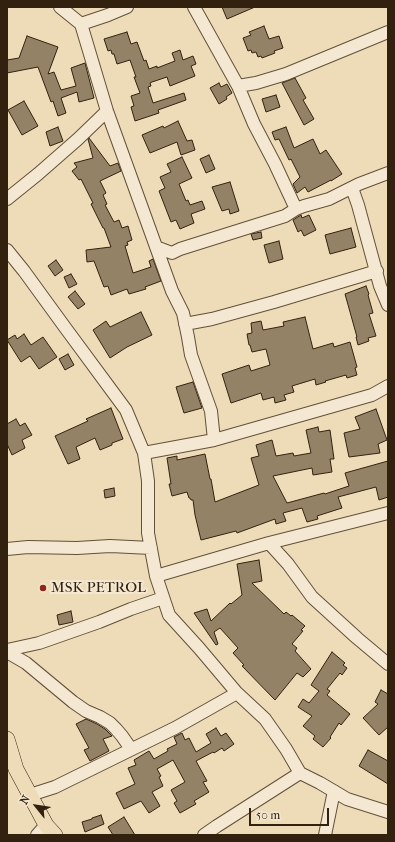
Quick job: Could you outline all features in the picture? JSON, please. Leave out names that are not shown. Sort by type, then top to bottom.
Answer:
[{"type":"main road","points":[[7,739],[16,769],[30,795],[46,832]]},
{"type":"street","points":[[60,7],[81,24],[107,111],[172,291],[183,313],[191,355],[211,411],[214,440]]},
{"type":"street","points":[[81,24],[127,7]]},
{"type":"street","points":[[194,7],[238,86],[254,124],[296,209]]},
{"type":"street","points":[[238,86],[286,74],[388,32]]},
{"type":"street","points":[[7,199],[78,139],[107,111]]},
{"type":"street","points":[[156,247],[172,253],[180,249],[285,216],[296,209],[329,199],[388,173]]},
{"type":"street","points":[[352,188],[377,271],[380,286],[388,305]]},
{"type":"street","points":[[7,250],[126,410],[144,453],[148,480],[148,533],[156,576],[169,615],[237,693],[264,719],[286,749],[300,773],[347,799],[388,812]]},
{"type":"street","points":[[185,324],[212,319],[274,302],[377,271]]},
{"type":"street","points":[[144,453],[214,440],[372,395],[388,386]]},
{"type":"street","points":[[156,576],[269,544],[388,513]]},
{"type":"street","points":[[269,544],[288,564],[312,597],[388,664]]},
{"type":"street","points":[[7,549],[28,547],[77,548],[110,546],[151,548]]},
{"type":"street","points":[[7,651],[39,643],[163,598]]},
{"type":"street","points":[[7,651],[26,663],[73,702],[86,711],[110,723],[131,749]]},
{"type":"street","points":[[30,795],[55,787],[175,728],[237,693]]},
{"type":"street","points":[[204,835],[221,830],[300,773]]},
{"type":"street","points":[[325,835],[334,791]]},
{"type":"building","points":[[222,7],[255,7],[227,19]]},
{"type":"building","points":[[264,26],[269,39],[279,36],[283,48],[262,58],[261,56],[258,57],[256,52],[252,53],[251,50],[248,51],[243,38],[251,35],[249,32]]},
{"type":"building","points":[[127,32],[131,44],[137,42],[144,61],[146,60],[149,69],[157,66],[157,68],[175,61],[172,53],[180,50],[183,60],[193,56],[196,64],[191,66],[195,76],[170,86],[167,77],[150,83],[151,86],[148,87],[153,103],[184,93],[186,100],[158,110],[159,113],[135,121],[131,107],[134,106],[131,96],[140,93],[130,60],[117,64],[114,54],[112,54],[111,50],[108,51],[104,39]]},
{"type":"building","points":[[27,36],[58,47],[48,74],[54,72],[61,90],[76,86],[71,68],[85,63],[94,98],[79,102],[77,92],[61,98],[66,113],[58,116],[38,67],[7,73],[7,60],[19,58]]},
{"type":"building","points":[[295,78],[306,98],[303,100],[314,119],[304,125],[282,83]]},
{"type":"building","points":[[219,83],[221,87],[227,84],[232,93],[226,97],[227,99],[219,104],[210,88]]},
{"type":"building","points":[[276,95],[280,107],[266,112],[262,99]]},
{"type":"building","points":[[24,101],[38,126],[22,135],[8,110]]},
{"type":"building","points":[[178,121],[187,141],[192,140],[195,150],[181,155],[177,142],[150,153],[142,135],[163,126],[164,128]]},
{"type":"building","points":[[58,127],[63,141],[50,146],[46,132]]},
{"type":"building","points":[[286,127],[294,148],[313,139],[320,154],[326,150],[342,174],[308,192],[305,187],[297,193],[293,184],[300,177],[291,159],[289,160],[279,139],[275,140],[272,132]]},
{"type":"building","points":[[89,138],[110,166],[118,163],[121,171],[100,181],[106,193],[103,195],[107,204],[105,205],[114,222],[119,220],[122,228],[128,226],[132,240],[127,242],[128,245],[125,246],[133,273],[151,267],[149,261],[153,259],[161,281],[145,287],[146,289],[129,294],[127,289],[111,295],[108,286],[104,287],[94,261],[87,262],[86,250],[111,247],[104,228],[91,204],[93,203],[81,179],[79,180],[72,171],[77,167],[74,163],[93,158]]},
{"type":"building","points":[[209,155],[215,169],[206,173],[200,159]]},
{"type":"building","points":[[182,157],[192,178],[179,184],[186,201],[188,200],[190,205],[202,201],[205,209],[191,214],[194,223],[180,229],[176,220],[171,222],[159,191],[165,188],[160,177],[171,172],[167,164]]},
{"type":"building","points":[[230,182],[239,211],[230,214],[229,209],[222,211],[212,187]]},
{"type":"building","points":[[301,215],[302,218],[309,215],[316,230],[304,236],[301,230],[298,232],[293,220]]},
{"type":"building","points":[[351,228],[356,247],[330,254],[325,235]]},
{"type":"building","points":[[261,232],[262,238],[253,240],[251,234]]},
{"type":"building","points":[[279,241],[283,259],[269,263],[264,245]]},
{"type":"building","points":[[56,260],[63,270],[55,276],[48,266]]},
{"type":"building","points":[[71,274],[77,284],[69,288],[64,277]]},
{"type":"building","points":[[366,286],[373,313],[369,314],[376,336],[368,338],[369,341],[358,345],[345,294]]},
{"type":"building","points":[[75,291],[85,304],[78,309],[68,297]]},
{"type":"building","points":[[141,312],[152,335],[127,347],[110,358],[93,330],[106,321],[110,327]]},
{"type":"building","points":[[305,317],[313,349],[333,343],[334,347],[350,342],[357,367],[355,368],[357,375],[347,378],[346,375],[316,385],[315,379],[292,386],[294,392],[284,395],[286,400],[275,403],[274,397],[263,400],[261,393],[231,403],[222,374],[249,365],[251,371],[270,365],[266,349],[252,352],[247,334],[252,333],[251,323],[261,321],[263,330],[284,326],[283,322]]},
{"type":"building","points":[[24,334],[31,345],[43,337],[57,357],[39,369],[30,356],[21,362],[7,340],[15,335],[17,339]]},
{"type":"building","points":[[68,354],[74,365],[65,370],[59,359]]},
{"type":"building","points":[[193,382],[202,408],[184,413],[176,387]]},
{"type":"building","points":[[111,408],[123,439],[100,450],[95,438],[76,447],[80,459],[68,464],[55,436],[88,421],[86,419]]},
{"type":"building","points":[[376,409],[387,440],[378,444],[380,453],[349,457],[344,433],[360,429],[355,417]]},
{"type":"building","points":[[16,419],[20,426],[25,423],[32,435],[22,440],[25,448],[12,455],[7,444],[7,424]]},
{"type":"building","points":[[318,427],[319,432],[330,430],[334,459],[330,459],[332,472],[313,475],[312,468],[273,476],[287,503],[324,493],[325,494],[349,486],[345,473],[388,461],[388,497],[379,500],[376,487],[338,497],[342,508],[317,516],[318,519],[307,522],[302,508],[283,513],[286,521],[276,524],[275,519],[237,533],[236,531],[201,540],[193,500],[189,498],[187,492],[172,496],[169,484],[171,484],[167,458],[177,456],[177,460],[205,454],[215,502],[259,485],[251,458],[259,456],[256,445],[272,440],[276,456],[293,453],[294,456],[311,453],[306,430]]},
{"type":"building","points":[[114,488],[115,496],[105,498],[104,490]]},
{"type":"building","points":[[259,560],[262,581],[252,583],[284,614],[286,612],[291,616],[292,615],[305,626],[301,630],[303,631],[292,644],[297,648],[295,651],[311,669],[303,677],[297,673],[275,700],[242,666],[244,665],[233,653],[238,648],[220,628],[214,632],[218,644],[216,645],[194,613],[207,609],[211,621],[230,603],[231,604],[242,595],[237,564]]},
{"type":"building","points":[[71,611],[73,622],[59,625],[57,615]]},
{"type":"building","points":[[332,652],[345,663],[343,665],[347,668],[342,675],[340,673],[327,689],[330,691],[327,695],[350,714],[341,725],[339,723],[330,737],[331,738],[323,747],[313,739],[315,736],[303,726],[312,716],[298,707],[303,699],[309,703],[319,691],[311,685]]},
{"type":"building","points":[[381,690],[388,694],[388,727],[379,735],[363,718],[378,704],[375,702]]},
{"type":"building","points":[[86,719],[105,729],[112,736],[103,739],[109,751],[90,761],[84,750],[89,748],[76,724]]},
{"type":"building","points":[[216,728],[221,736],[226,733],[234,744],[224,751],[222,748],[196,761],[207,781],[203,782],[209,792],[194,801],[196,804],[180,813],[174,803],[177,801],[171,790],[185,782],[173,760],[157,769],[161,776],[159,777],[163,786],[152,792],[160,806],[149,813],[141,801],[124,809],[116,793],[135,784],[128,768],[136,765],[134,760],[149,751],[154,759],[168,751],[167,749],[177,744],[174,737],[182,733],[185,740],[189,738],[196,752],[211,743],[206,734]]},
{"type":"building","points":[[368,750],[388,761],[388,784],[359,766]]},
{"type":"building","points":[[101,815],[104,824],[85,832],[82,822]]},
{"type":"building","points":[[124,817],[135,835],[113,835],[108,827]]},
{"type":"place","name":"MSK PETROL","points":[[43,588]]}]
